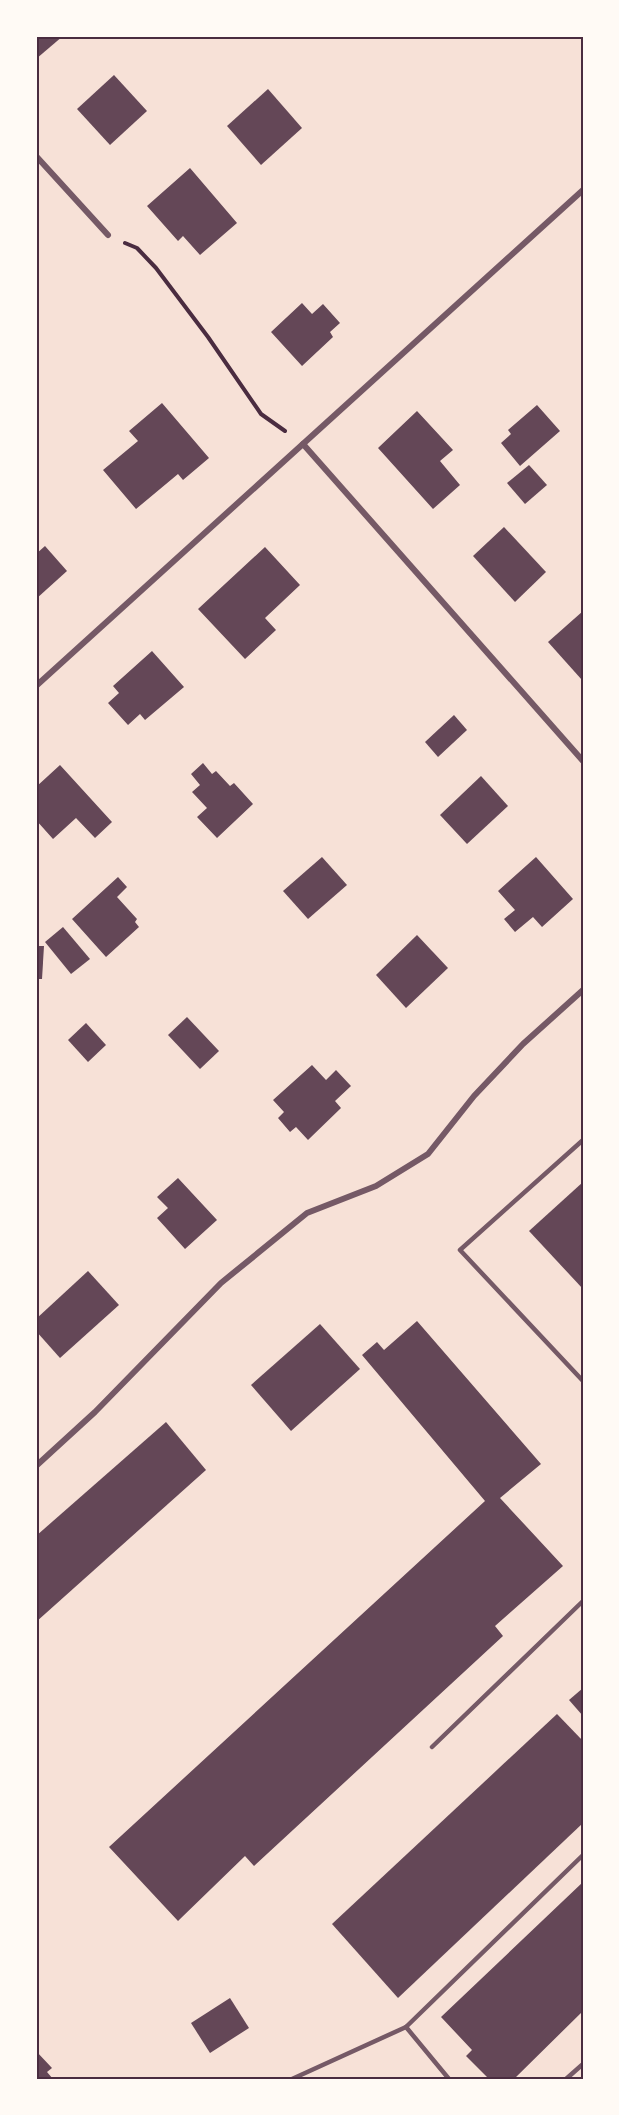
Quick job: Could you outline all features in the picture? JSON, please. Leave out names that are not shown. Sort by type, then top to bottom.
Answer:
[{"type":"street","points":[[36,156],[108,235]]},
{"type":"street","points":[[36,686],[583,190]]},
{"type":"street","points":[[303,444],[583,761]]},
{"type":"street","points":[[36,1466],[95,1412],[222,1283],[307,1213],[376,1186],[428,1154],[482,1087],[523,1044],[583,990]]},
{"type":"lane","points":[[583,1140],[460,1250],[583,1381]]},
{"type":"lane","points":[[432,1747],[583,1601]]},
{"type":"lane","points":[[292,2079],[406,2027],[583,1855]]},
{"type":"lane","points":[[406,2027],[449,2079]]},
{"type":"lane","points":[[566,2079],[583,2064]]},
{"type":"path","points":[[108,235],[137,248],[156,268],[208,337],[261,414],[303,444]]},
{"type":"building","points":[[36,36],[63,36],[36,59]]},
{"type":"building","points":[[114,75],[147,111],[110,145],[77,109]]},
{"type":"building","points":[[268,89],[302,128],[261,165],[227,126]]},
{"type":"building","points":[[190,168],[237,223],[200,255],[183,236],[178,241],[147,206]]},
{"type":"building","points":[[302,303],[312,314],[323,304],[340,323],[330,332],[333,337],[302,366],[271,332]]},
{"type":"building","points":[[162,403],[209,458],[183,480],[178,474],[136,509],[103,470],[138,441],[129,431]]},
{"type":"building","points":[[537,405],[560,431],[520,466],[501,443],[511,434],[508,430]]},
{"type":"building","points":[[417,411],[453,450],[440,461],[460,485],[433,509],[378,448]]},
{"type":"building","points":[[529,465],[547,485],[525,504],[507,483]]},
{"type":"building","points":[[504,527],[546,572],[515,602],[473,556]]},
{"type":"building","points":[[45,546],[67,571],[36,599],[36,554]]},
{"type":"building","points":[[265,547],[300,585],[265,618],[276,630],[245,659],[198,609]]},
{"type":"building","points":[[583,611],[583,679],[582,680],[548,642]]},
{"type":"building","points":[[152,651],[184,687],[145,720],[140,714],[128,725],[108,703],[119,693],[113,686]]},
{"type":"building","points":[[454,715],[467,730],[438,757],[425,742]]},
{"type":"building","points":[[203,763],[212,774],[216,771],[230,786],[234,783],[253,804],[217,838],[197,817],[207,808],[192,792],[200,785],[191,774]]},
{"type":"building","points":[[60,765],[112,822],[95,838],[76,818],[53,839],[36,820],[36,787]]},
{"type":"building","points":[[481,776],[508,806],[467,844],[440,815]]},
{"type":"building","points":[[322,857],[347,885],[308,919],[283,891]]},
{"type":"building","points":[[536,857],[573,899],[542,927],[533,917],[515,932],[504,919],[515,910],[498,891]]},
{"type":"building","points":[[118,877],[127,887],[117,897],[137,919],[135,922],[139,927],[106,957],[72,919]]},
{"type":"building","points":[[63,927],[90,959],[71,974],[45,942]]},
{"type":"building","points":[[417,935],[448,968],[406,1008],[376,975]]},
{"type":"building","points":[[36,946],[44,946],[42,979],[36,979]]},
{"type":"building","points":[[187,1017],[219,1051],[200,1069],[168,1035]]},
{"type":"building","points":[[86,1023],[106,1045],[88,1062],[68,1040]]},
{"type":"building","points":[[312,1065],[326,1080],[336,1070],[351,1086],[335,1101],[341,1108],[308,1140],[296,1127],[290,1132],[278,1118],[284,1112],[273,1100]]},
{"type":"building","points":[[178,1178],[217,1220],[185,1249],[157,1218],[168,1208],[157,1197]]},
{"type":"building","points":[[583,1182],[583,1289],[529,1231]]},
{"type":"building","points":[[88,1271],[119,1305],[60,1358],[36,1331],[36,1319]]},
{"type":"building","points":[[417,1321],[541,1464],[500,1498],[563,1566],[495,1626],[503,1636],[254,1866],[245,1856],[178,1921],[109,1847],[485,1501],[362,1355],[377,1342],[384,1350]]},
{"type":"building","points":[[320,1324],[360,1369],[291,1431],[251,1385]]},
{"type":"building","points":[[166,1422],[206,1470],[36,1622],[36,1536]]},
{"type":"building","points":[[583,1688],[583,1716],[569,1700]]},
{"type":"building","points":[[557,1714],[583,1741],[583,1823],[398,1998],[332,1924]]},
{"type":"building","points":[[583,1882],[583,2011],[514,2079],[489,2079],[466,2056],[472,2050],[441,2017]]},
{"type":"building","points":[[230,1998],[249,2028],[210,2053],[191,2023]]},
{"type":"building","points":[[36,2051],[52,2068],[47,2072],[53,2079],[36,2079]]}]
